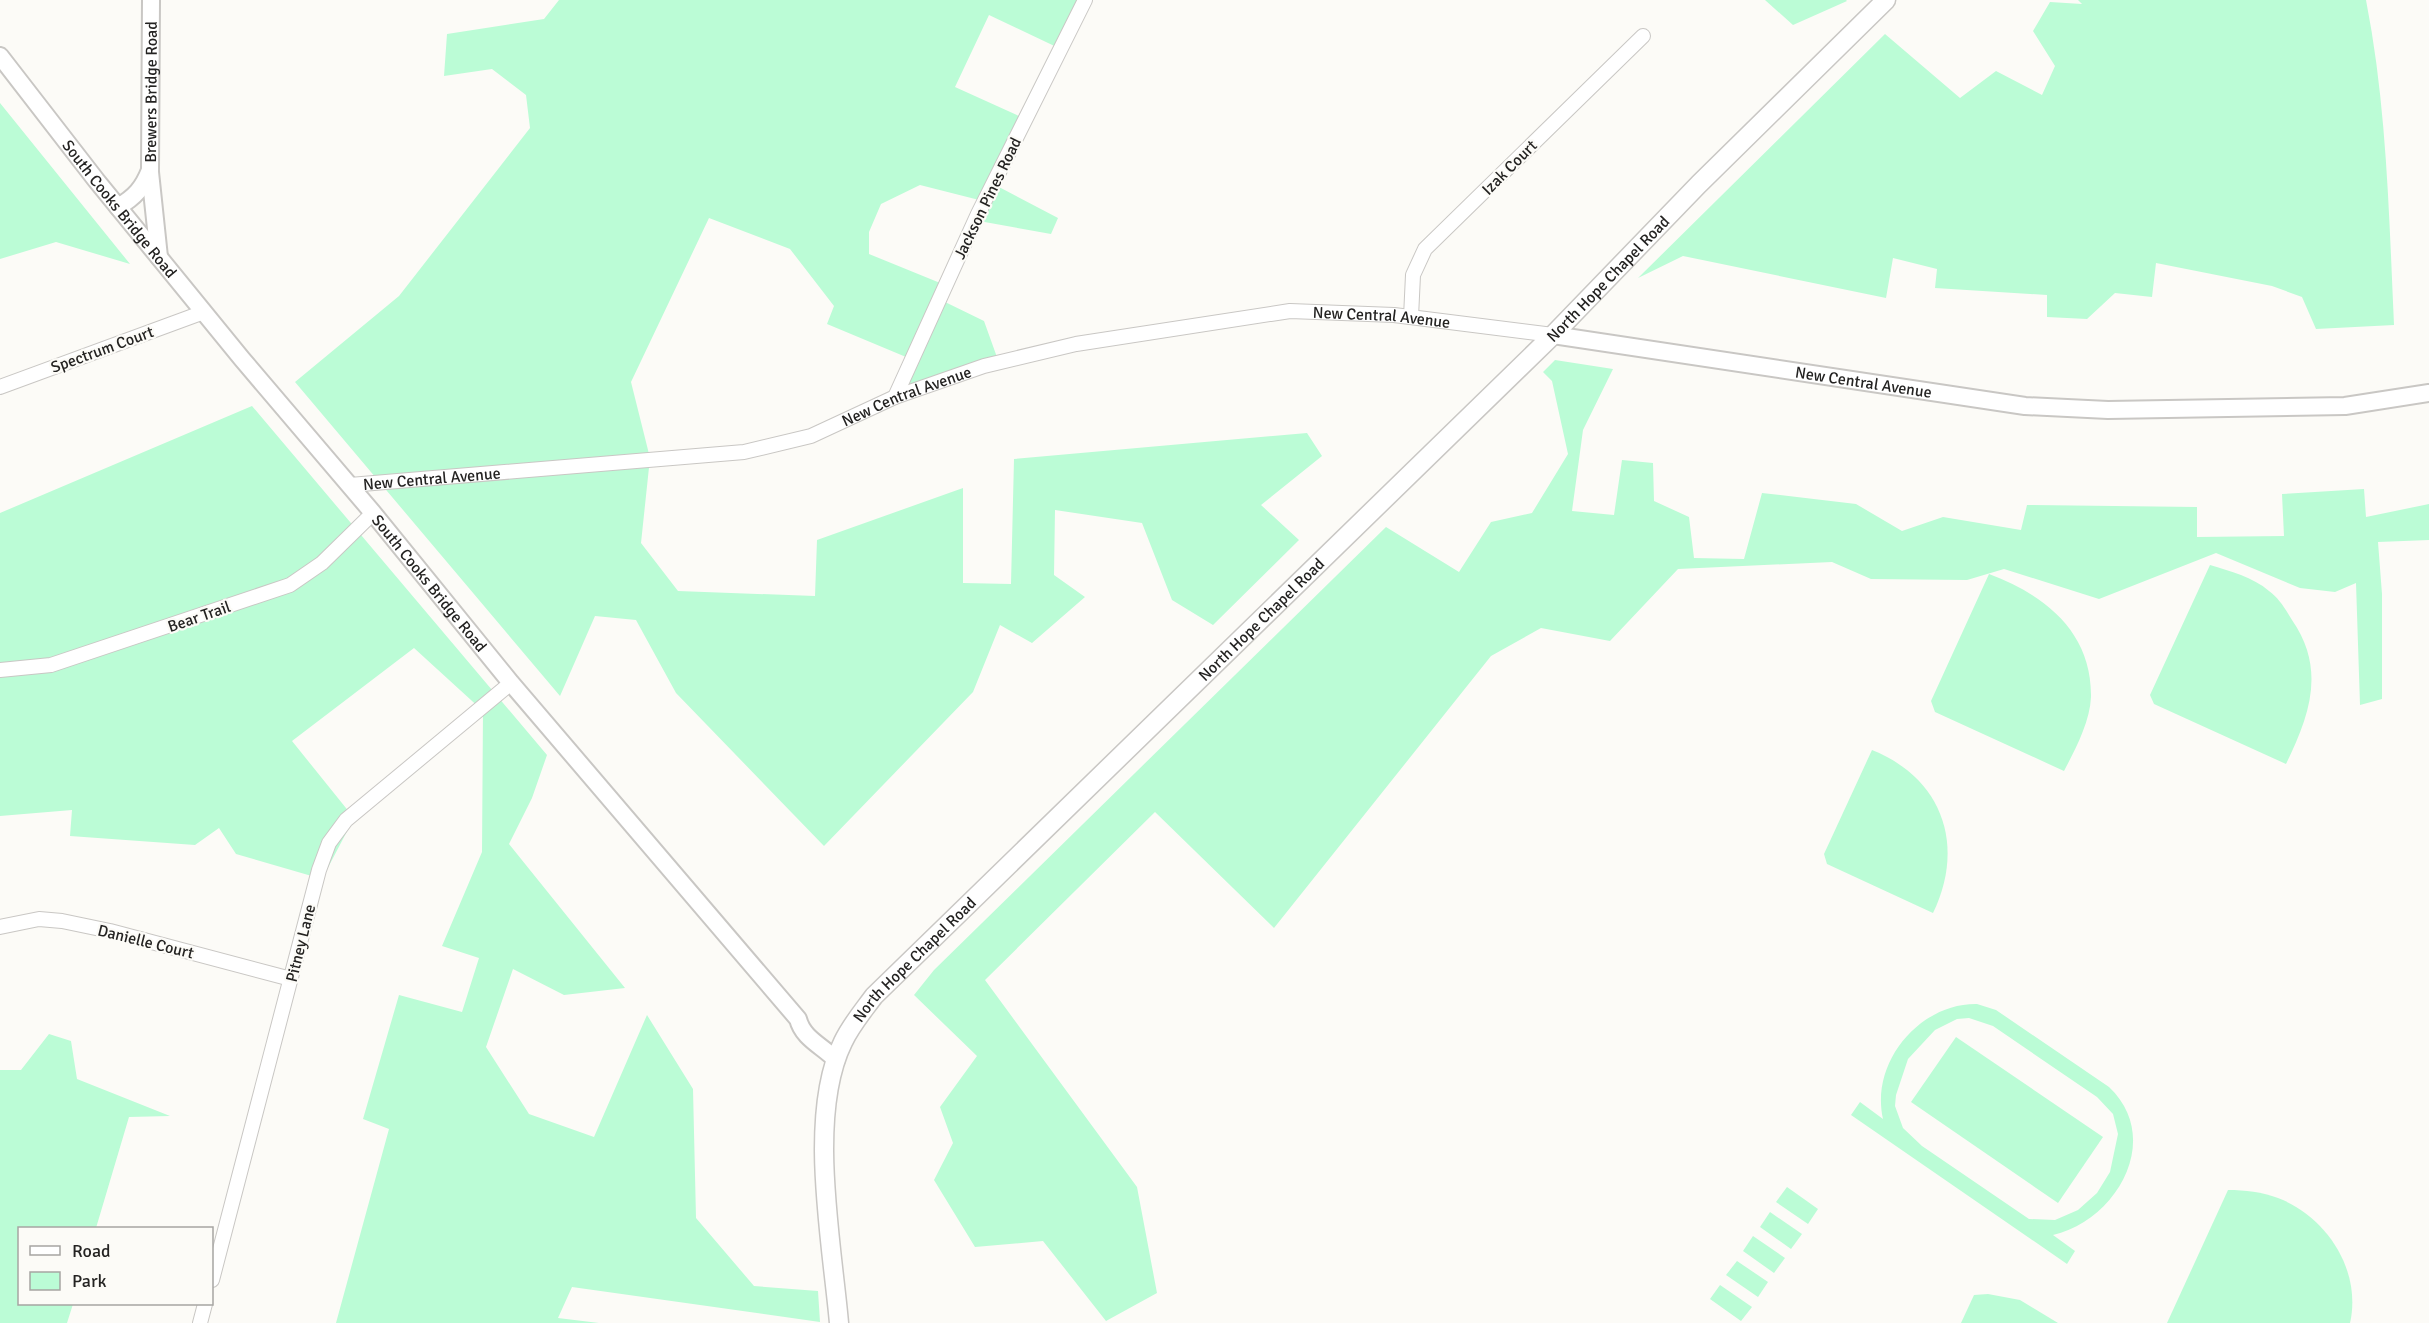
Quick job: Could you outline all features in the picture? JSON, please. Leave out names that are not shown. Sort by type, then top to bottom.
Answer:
[{"type":"main road","name":"North Hope Chapel Road","points":[[839,1323],[825,1140],[832,1056],[856,1020],[898,971],[1553,335],[1699,184],[1886,0]]},
{"type":"street","name":"Brewers Bridge Road","points":[[118,207],[134,197],[150,170],[152,0]]},
{"type":"street","name":"Jackson Pines Road","points":[[895,398],[973,225],[1085,0]]},
{"type":"street","name":"Izak Court","points":[[1411,317],[1413,275],[1425,249],[1643,36]]},
{"type":"street","name":"South Cooks Bridge Road","points":[[0,56],[159,258],[350,485],[512,683],[798,1019],[808,1023],[825,1041],[832,1056]]},
{"type":"street","points":[[150,170],[159,258]]},
{"type":"street","name":"New Central Avenue","points":[[350,485],[744,452],[811,436],[895,398],[984,366],[1076,344],[1290,311],[1343,311],[1411,317],[1553,335],[2025,406],[2108,410],[2345,406],[2429,393]]},
{"type":"street","name":"Spectrum Court","points":[[0,387],[204,312]]},
{"type":"street","name":"Bear Trail","points":[[0,670],[51,665],[290,585],[322,563],[373,513]]},
{"type":"street","name":"Pitney Lane","points":[[213,1276],[319,870],[337,831],[512,683]]},
{"type":"street","name":"Danielle Court","points":[[0,927],[39,919],[62,921],[111,931],[291,979]]},
{"type":"street","points":[[200,1323],[205,1305]]},
{"type":"green space","points":[[559,0],[1091,0],[1067,52],[989,15],[955,87],[1030,121],[999,187],[1058,218],[1051,234],[979,221],[987,202],[920,185],[881,204],[869,232],[869,254],[950,287],[943,301],[984,321],[998,360],[900,398],[918,362],[827,324],[834,306],[790,249],[709,218],[631,382],[650,458],[641,543],[678,591],[815,596],[817,540],[963,488],[963,583],[1011,584],[1014,459],[1307,433],[1322,456],[1261,505],[1299,540],[1213,625],[1172,600],[1142,523],[1055,510],[1054,575],[1085,597],[1032,643],[1000,625],[973,692],[824,846],[676,693],[636,620],[595,616],[560,696],[295,382],[399,296],[530,128],[526,95],[492,69],[444,76],[447,34],[544,19]]},
{"type":"green space","points":[[1765,0],[1846,0],[1847,1],[1793,25]]},
{"type":"green space","points":[[2078,0],[2366,0],[2383,121],[2394,325],[2316,329],[2302,297],[2272,286],[2156,263],[2152,297],[2115,293],[2087,319],[2047,317],[2047,295],[1935,288],[1937,269],[1893,258],[1886,298],[1683,256],[1638,278],[1885,34],[1960,98],[1996,71],[2042,95],[2055,66],[2033,31],[2050,2],[2082,4]]},
{"type":"green space","points":[[0,103],[130,264],[56,242],[0,259]]},
{"type":"green space","points":[[1555,360],[1613,369],[1583,430],[1572,511],[1614,515],[1622,460],[1653,463],[1654,501],[1689,517],[1694,558],[1744,559],[1762,493],[1856,504],[1902,531],[1943,517],[2021,530],[2027,505],[2197,507],[2197,537],[2284,536],[2282,494],[2364,489],[2366,517],[2429,504],[2429,540],[2378,542],[2382,594],[2382,699],[2360,705],[2356,583],[2335,592],[2300,588],[2216,553],[2099,599],[2004,569],[1967,580],[1871,579],[1832,562],[1678,569],[1610,641],[1541,628],[1491,656],[1274,928],[1155,812],[985,980],[1137,1187],[1157,1293],[1106,1321],[1043,1241],[975,1247],[934,1180],[953,1143],[940,1107],[977,1056],[914,995],[934,970],[1386,527],[1459,572],[1491,522],[1532,513],[1568,454],[1552,381],[1543,372]]},
{"type":"green space","points":[[252,406],[547,755],[532,798],[509,844],[625,988],[564,995],[513,969],[486,1047],[529,1114],[594,1137],[647,1015],[693,1089],[696,1218],[754,1286],[818,1291],[820,1322],[572,1287],[558,1318],[599,1323],[336,1323],[389,1129],[363,1119],[399,995],[462,1012],[479,958],[442,946],[482,852],[483,711],[414,648],[292,741],[354,818],[322,879],[236,854],[219,828],[195,845],[70,836],[72,810],[0,816],[0,513]]},
{"type":"green space","points":[[2210,565],[2249,578],[2273,594],[2285,608],[2309,656],[2311,692],[2302,728],[2286,764],[2154,704],[2150,695]]},
{"type":"green space","points":[[1989,574],[2029,593],[2046,605],[2074,635],[2083,653],[2089,674],[2090,706],[2081,736],[2064,771],[1935,712],[1931,701]]},
{"type":"green space","points":[[1872,750],[1896,762],[1916,778],[1931,796],[1941,816],[1947,839],[1947,863],[1943,888],[1933,913],[1827,864],[1824,854]]},
{"type":"green space","points":[[1977,1004],[1996,1010],[2109,1087],[2125,1108],[2132,1130],[2132,1153],[2125,1175],[2113,1196],[2096,1213],[2076,1227],[2053,1235],[2075,1251],[2067,1264],[1851,1115],[1860,1102],[1883,1119],[1881,1098],[1884,1077],[1892,1057],[1919,1025],[1936,1014],[1956,1006]],"holes":[[[1969,1018],[1993,1026],[2097,1097],[2113,1114],[2118,1134],[2110,1172],[2097,1193],[2078,1210],[2055,1220],[2029,1219],[1922,1146],[1903,1128],[1895,1106],[1896,1095],[1908,1059],[1935,1030],[1957,1019]]]},
{"type":"green space","points":[[49,1034],[71,1041],[77,1079],[170,1116],[129,1117],[96,1227],[18,1227],[18,1305],[73,1305],[67,1323],[0,1323],[0,1070],[21,1070]]},
{"type":"green space","points":[[1956,1037],[2103,1137],[2058,1203],[1911,1102]]},
{"type":"green space","points":[[1787,1187],[1818,1209],[1808,1224],[1776,1202]]},
{"type":"green space","points":[[2228,1190],[2266,1194],[2278,1198],[2295,1206],[2325,1231],[2345,1265],[2351,1284],[2350,1323],[2167,1323]]},
{"type":"green space","points":[[1770,1212],[1802,1234],[1791,1249],[1760,1227]]},
{"type":"green space","points":[[1753,1236],[1785,1258],[1774,1273],[1743,1251]]},
{"type":"green space","points":[[1737,1261],[1768,1282],[1758,1297],[1726,1275]]},
{"type":"green space","points":[[1720,1285],[1752,1307],[1741,1321],[1710,1299]]},
{"type":"green space","points":[[1988,1294],[2020,1300],[2058,1323],[1961,1323],[1974,1295]]}]
